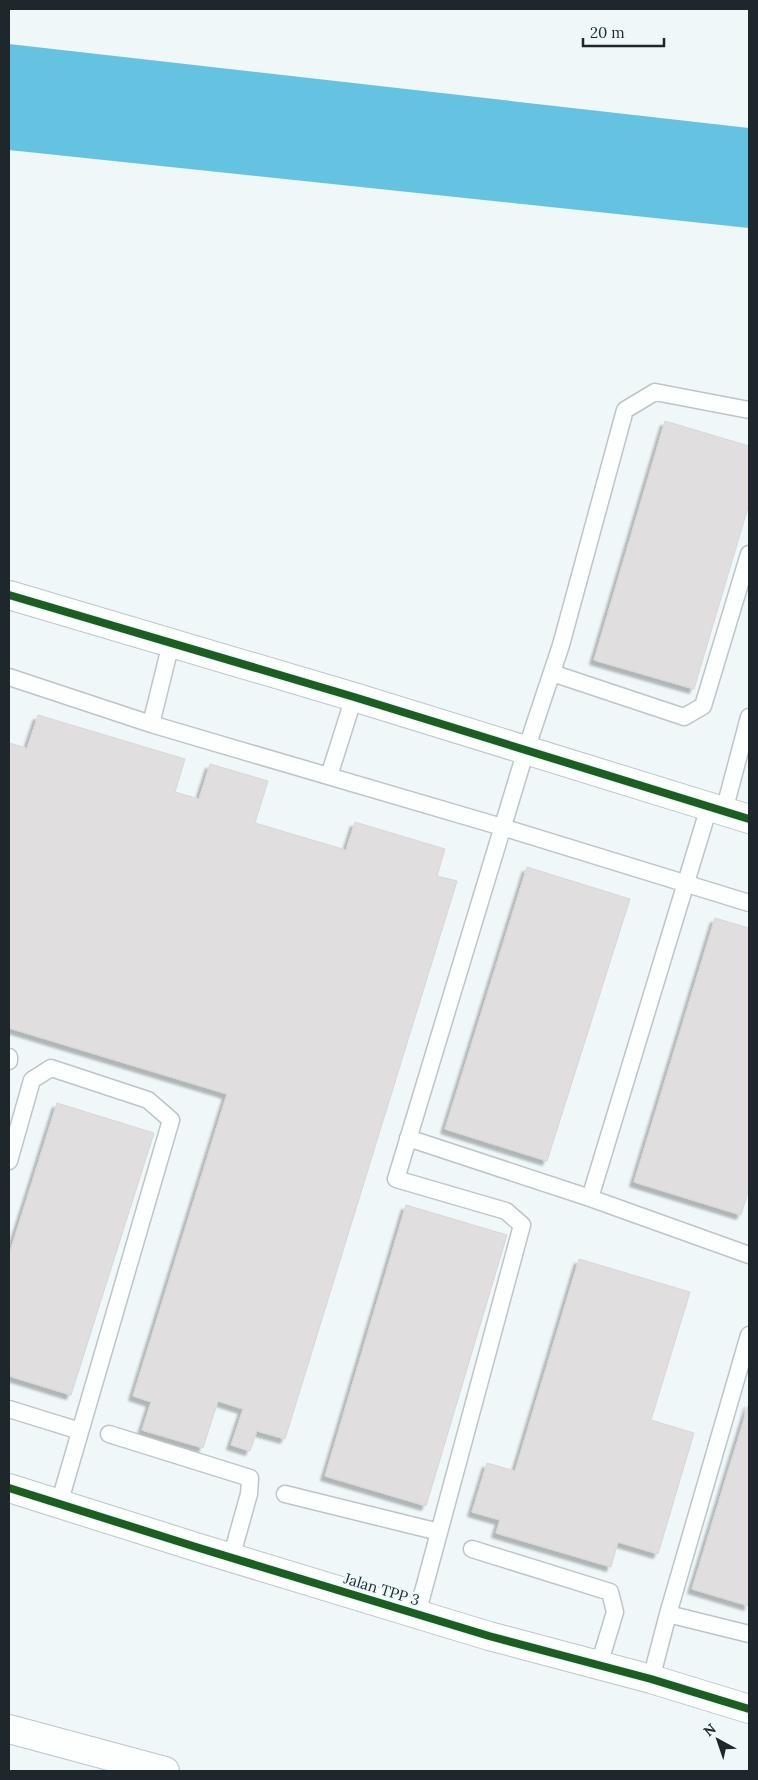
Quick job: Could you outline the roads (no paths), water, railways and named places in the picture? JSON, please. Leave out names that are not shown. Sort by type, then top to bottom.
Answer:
[{"type":"main road","points":[[9,595],[354,697],[749,819]]},
{"type":"main road","name":"Jalan TPP 3","points":[[9,1488],[489,1636],[651,1679],[749,1709]]},
{"type":"main road","points":[[9,1729],[164,1771]]},
{"type":"lane","points":[[417,1614],[522,1225],[506,1211],[396,1180],[502,827],[561,645],[625,410],[655,392],[749,410]]},
{"type":"lane","points":[[552,673],[684,717],[703,706],[749,554]]},
{"type":"lane","points":[[151,724],[171,643]]},
{"type":"lane","points":[[9,677],[151,724],[502,827],[749,903]]},
{"type":"lane","points":[[329,776],[354,697]]},
{"type":"lane","points":[[590,1198],[686,884],[748,724]]},
{"type":"lane","points":[[9,1161],[32,1080],[51,1068],[148,1100],[172,1120],[59,1504]]},
{"type":"lane","points":[[408,1138],[590,1198],[749,1255]]},
{"type":"lane","points":[[651,1679],[749,1335]]},
{"type":"lane","points":[[9,1409],[80,1431]]},
{"type":"lane","points":[[108,1434],[250,1478],[249,1494],[231,1558]]},
{"type":"lane","points":[[285,1494],[440,1532]]},
{"type":"lane","points":[[472,1550],[610,1592],[615,1612],[599,1665]]},
{"type":"lane","points":[[668,1614],[749,1634]]},
{"type":"water","points":[[9,44],[749,128],[749,228],[9,150]]}]
